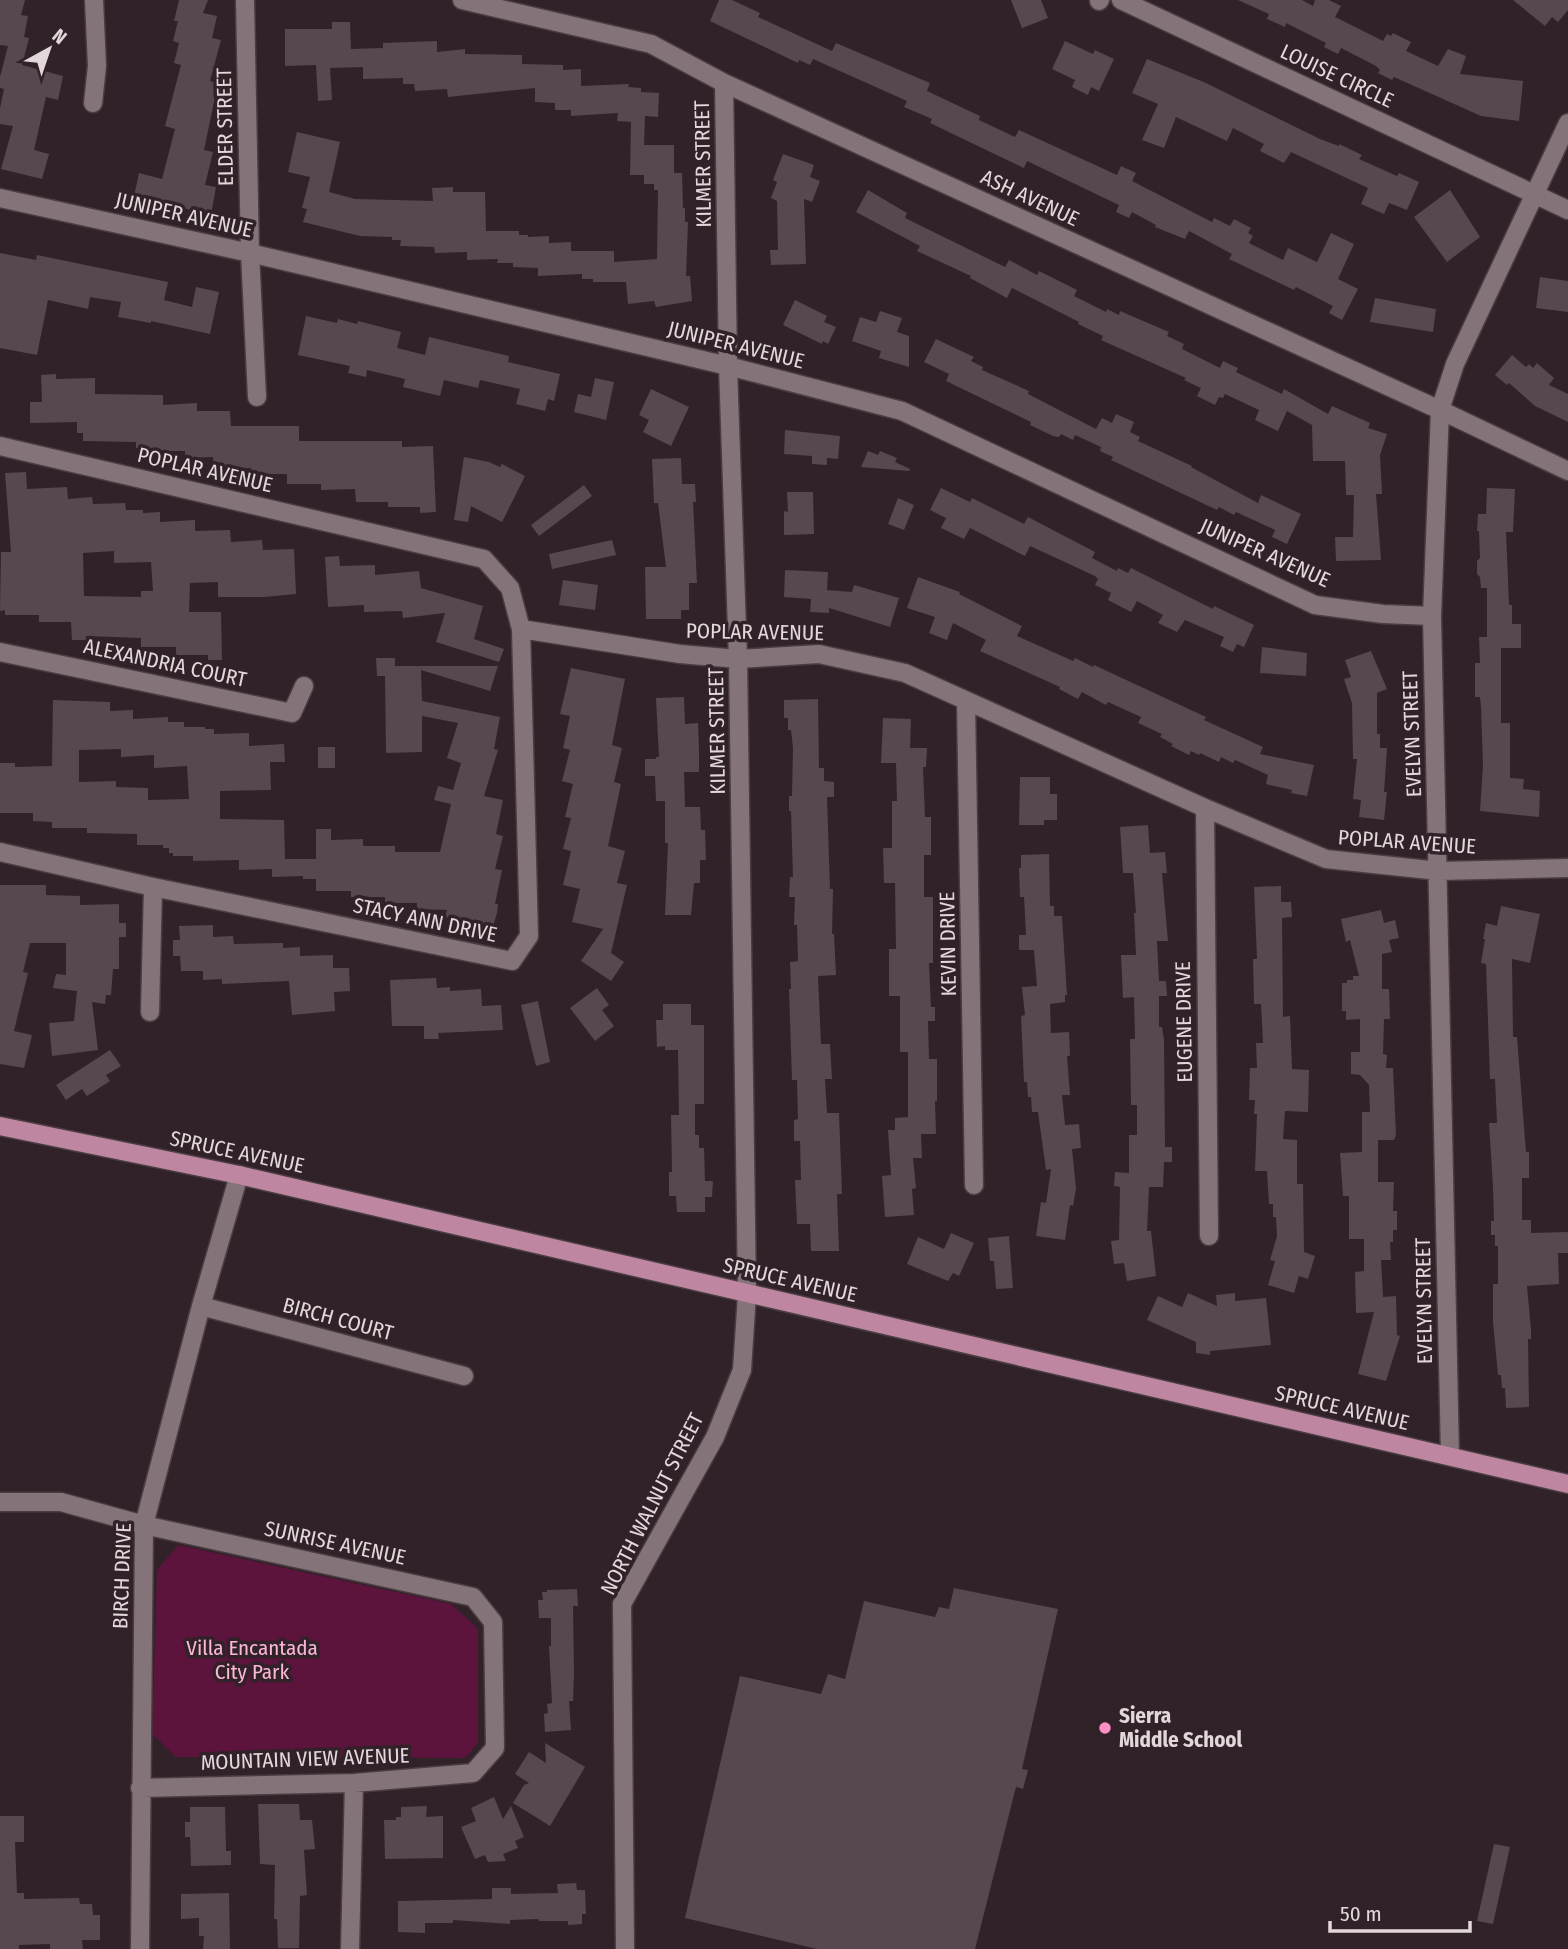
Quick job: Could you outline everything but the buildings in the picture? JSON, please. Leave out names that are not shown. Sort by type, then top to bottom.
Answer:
[{"type":"main road","name":"SPRUCE AVENUE","points":[[0,1126],[239,1175],[1568,1484]]},
{"type":"street","points":[[93,103],[97,66],[94,0]]},
{"type":"street","name":"ELDER STREET","points":[[245,0],[250,253],[257,397]]},
{"type":"street","name":"ASH AVENUE","points":[[463,0],[651,44],[724,83],[1568,471]]},
{"type":"street","name":"LOUISE CIRCLE","points":[[1121,0],[1568,210]]},
{"type":"street","name":"KILMER STREET","points":[[724,83],[728,366],[738,659],[747,1294]]},
{"type":"street","name":"EVELYN STREET","points":[[1450,1456],[1432,616],[1440,410],[1455,364],[1568,123]]},
{"type":"street","name":"JUNIPER AVENUE","points":[[0,198],[250,253],[728,366],[902,411],[1315,604],[1383,614],[1432,616]]},
{"type":"street","name":"POPLAR AVENUE","points":[[0,446],[484,559],[510,588],[521,629],[669,653],[738,659],[819,654],[905,673],[1205,808],[1326,859],[1439,871],[1568,868]]},
{"type":"street","name":"STACY ANN DRIVE","points":[[0,852],[152,887],[512,961],[529,936],[521,629]]},
{"type":"street","name":"ALEXANDRIA COURT","points":[[0,652],[292,713],[304,686]]},
{"type":"street","name":"KEVIN DRIVE","points":[[966,702],[974,1185]]},
{"type":"street","name":"EUGENE DRIVE","points":[[1205,808],[1209,1236]]},
{"type":"street","points":[[150,1012],[152,887]]},
{"type":"street","name":"BIRCH DRIVE","points":[[140,1949],[144,1525],[201,1306],[239,1175]]},
{"type":"street","name":"NORTH WALNUT STREET","points":[[625,1949],[622,1604],[715,1437],[742,1370],[747,1294]]},
{"type":"street","name":"BIRCH COURT","points":[[201,1306],[464,1376]]},
{"type":"street","name":"SUNRISE AVENUE","points":[[0,1502],[61,1502],[144,1525],[474,1597],[493,1622],[495,1748],[472,1773]]},
{"type":"street","name":"MOUNTAIN VIEW AVENUE","points":[[140,1788],[354,1783],[472,1773]]},
{"type":"street","points":[[350,1949],[354,1783]]},
{"type":"green space","name":"Villa Encantada City Park","points":[[178,1545],[451,1604],[478,1629],[478,1743],[465,1758],[176,1757],[152,1734],[157,1570]]},
{"type":"place","name":"Sierra Middle School","points":[[1105,1728]]}]
